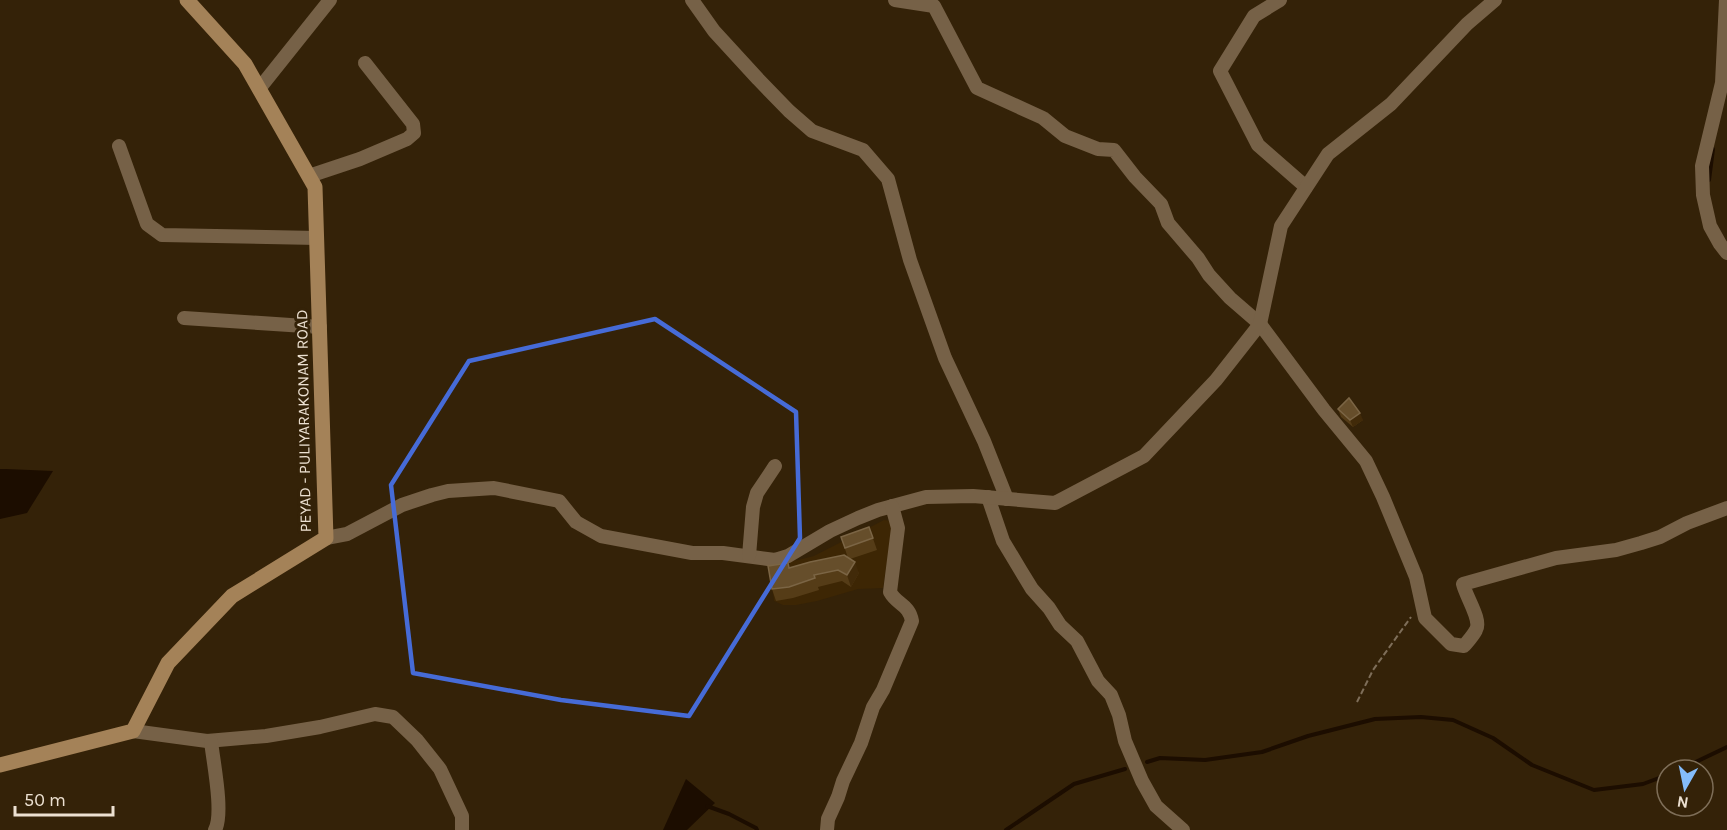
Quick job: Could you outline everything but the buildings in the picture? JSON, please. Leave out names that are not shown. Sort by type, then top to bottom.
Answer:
[{"type":"main road","name":"PEYAD - PULIYARAKONAM ROAD","points":[[133,731],[168,663],[232,596],[326,538],[315,188],[245,64],[187,0]]},
{"type":"main road","points":[[0,765],[133,731]]},
{"type":"street","points":[[259,89],[330,0]]},
{"type":"street","points":[[692,0],[722,39],[789,111],[812,131],[863,150],[888,179],[910,260],[945,358],[984,441],[1007,498]]},
{"type":"street","points":[[895,0],[934,6],[977,88],[1043,118],[1065,136],[1098,149],[1114,150],[1135,177],[1161,204],[1168,223],[1198,258],[1209,275],[1230,298],[1260,324],[1324,410],[1366,460],[1416,577],[1425,618],[1451,644],[1464,646],[1478,628],[1478,619],[1466,596],[1463,584],[1556,558],[1616,550],[1641,543],[1727,508]]},
{"type":"street","points":[[1280,0],[1254,16],[1220,71],[1258,145],[1306,187]]},
{"type":"street","points":[[326,538],[347,534],[402,505],[432,495],[448,491],[494,488],[559,501],[576,522],[601,536],[692,553],[749,556],[775,560],[788,556],[858,518],[892,506],[926,498],[959,495],[1055,503],[1144,456],[1216,380],[1260,324],[1281,226],[1328,154],[1391,104],[1467,24],[1495,0]]},
{"type":"street","points":[[1726,0],[1722,83],[1701,166],[1703,195],[1710,226],[1727,253]]},
{"type":"street","points":[[309,176],[388,147],[407,139],[414,133],[413,124],[365,63]]},
{"type":"street","points":[[119,146],[147,224],[162,235],[317,238]]},
{"type":"street","points":[[184,318],[320,327]]},
{"type":"street","points":[[749,556],[753,507],[757,493],[775,466]]},
{"type":"street","points":[[988,497],[1003,541],[1032,589],[1060,625],[1077,641],[1098,681],[1111,695],[1119,715],[1125,741],[1142,781],[1156,806],[1183,830]]},
{"type":"street","points":[[827,830],[828,819],[861,743],[873,707],[912,621],[908,609],[890,592],[898,528],[892,506]]},
{"type":"street","points":[[133,731],[211,741],[266,736],[320,727],[375,714],[393,717],[417,740],[440,770],[462,816],[462,830]]},
{"type":"street","points":[[211,741],[218,791],[217,828],[215,830]]},
{"type":"path","points":[[1357,702],[1373,670],[1422,602]]},
{"type":"highlighted area","points":[[655,319],[796,412],[800,538],[689,716],[561,700],[413,673],[391,485],[469,361]]},
{"type":"shaded area","points":[[0,469],[53,471],[27,513],[0,519]]},
{"type":"shaded area","points":[[884,520],[893,521],[883,588],[858,589],[796,605],[783,605],[774,601],[770,571],[788,561],[814,556]]},
{"type":"shaded area","points":[[686,779],[715,803],[687,830],[663,830]]},
{"type":"waterway","points":[[1709,180],[1713,149]]},
{"type":"waterway","points":[[1147,762],[1160,758],[1205,760],[1262,752],[1308,736],[1375,719],[1421,717],[1453,720],[1493,738],[1532,765],[1594,790],[1643,784],[1655,780]]},
{"type":"waterway","points":[[1704,758],[1727,747]]},
{"type":"waterway","points":[[1006,830],[1074,784],[1125,769]]},
{"type":"waterway","points":[[707,806],[729,814],[757,830]]}]
